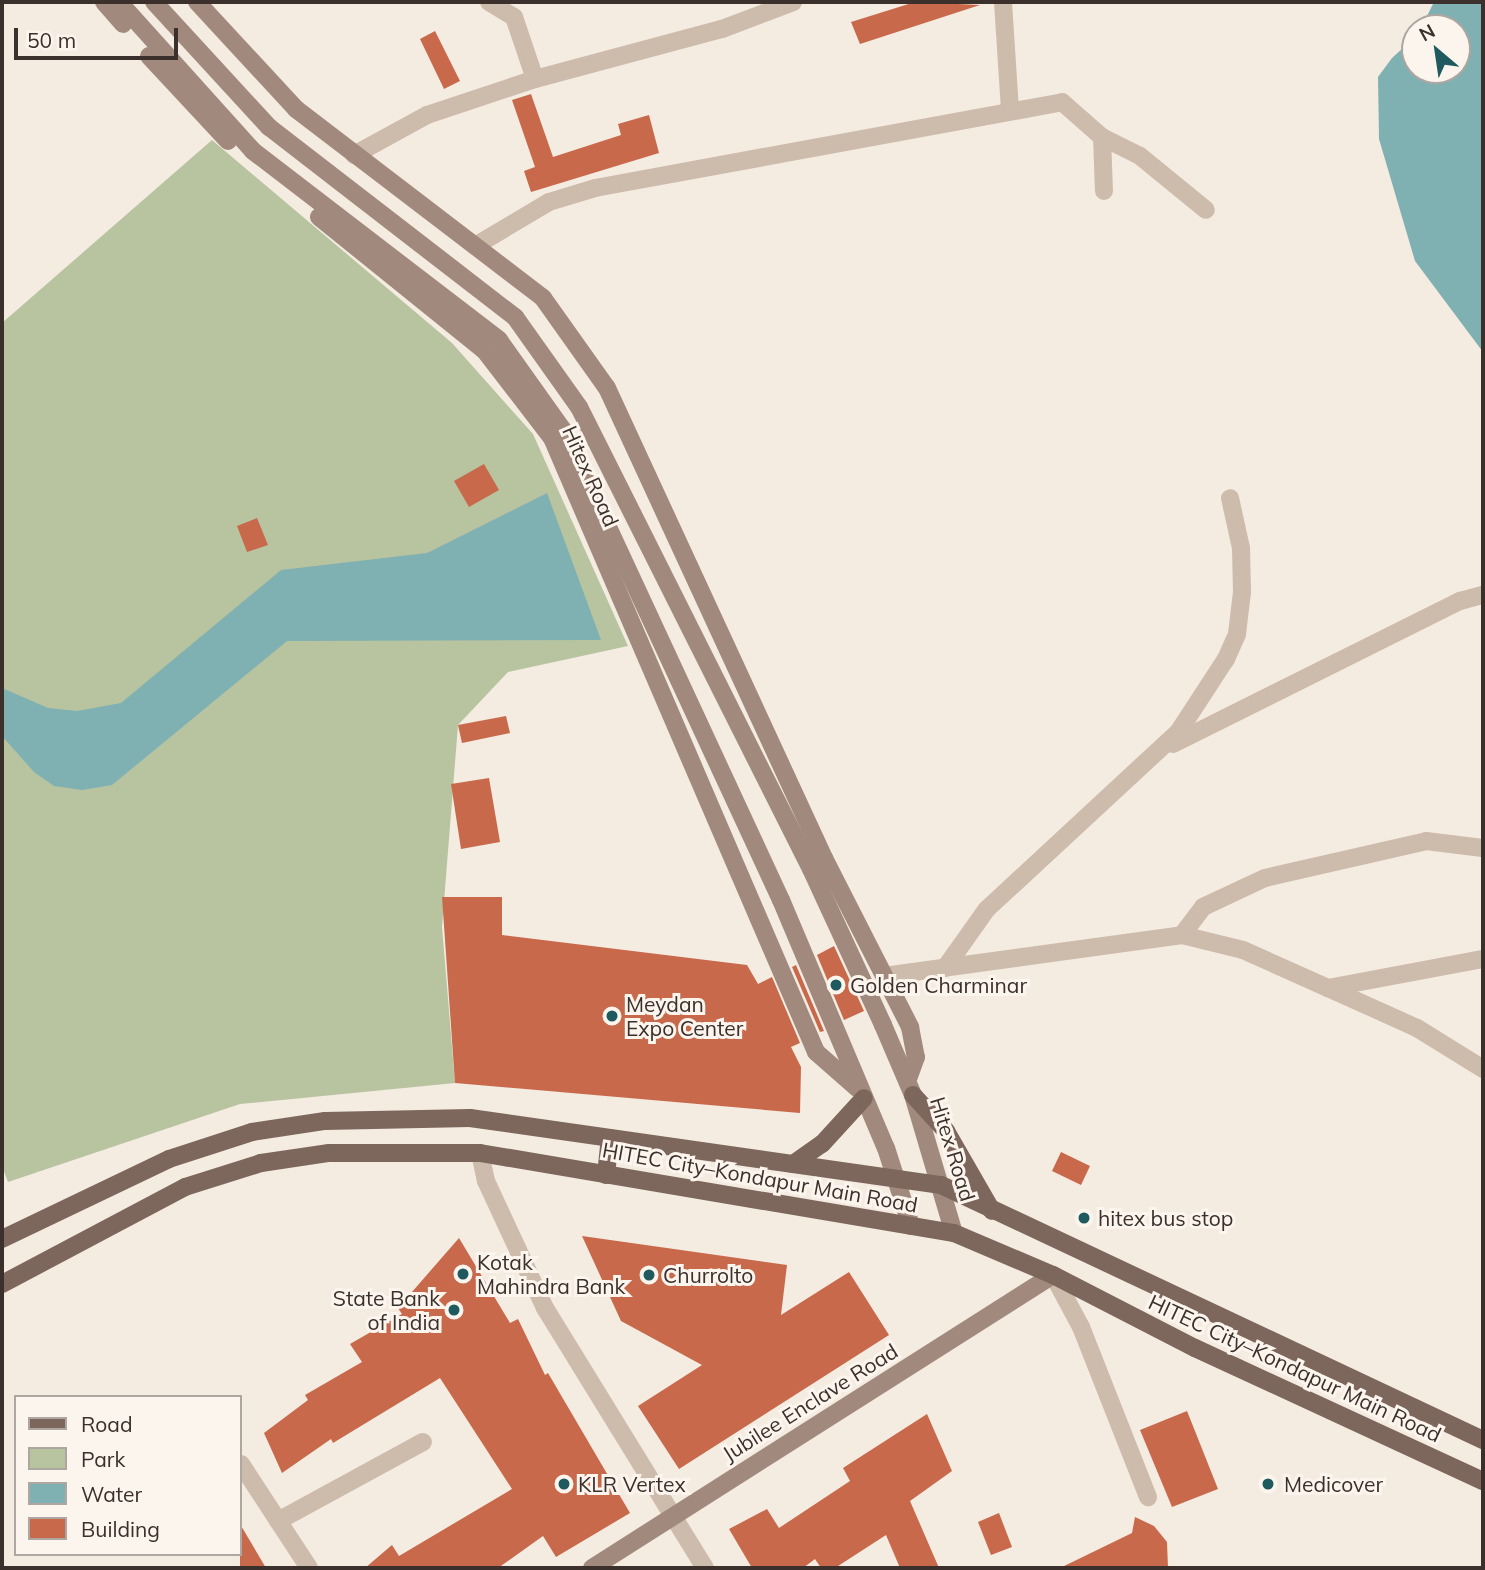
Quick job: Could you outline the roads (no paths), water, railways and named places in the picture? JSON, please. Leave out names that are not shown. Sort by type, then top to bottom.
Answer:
[{"type":"main road","points":[[910,1087],[946,1131],[992,1211]]},
{"type":"main road","points":[[793,1164],[822,1144],[864,1095]]},
{"type":"main road","name":"HITEC City–Kondapur Main Road","points":[[2,1239],[169,1159],[252,1132],[325,1122],[470,1118],[941,1185],[1483,1440]]},
{"type":"main road","points":[[606,1174],[610,1138]]},
{"type":"main road","name":"HITEC City–Kondapur Main Road","points":[[2,1284],[186,1187],[261,1163],[329,1153],[481,1153],[954,1233],[1053,1275],[1195,1349],[1483,1481]]},
{"type":"street","name":"Hitex Road","points":[[104,2],[181,95],[254,166],[485,351],[552,438],[816,1052],[864,1095]]},
{"type":"street","name":"Hitex Road","points":[[119,2],[253,151],[499,340],[563,430],[781,900],[864,1095],[898,1181],[911,1226]]},
{"type":"street","name":"Hitex Road","points":[[154,2],[269,127],[515,317],[579,407],[811,869],[910,1087],[954,1233]]},
{"type":"street","name":"Hitex Road","points":[[197,2],[296,109],[543,298],[607,388],[824,858],[910,1027],[916,1057],[910,1087]]},
{"type":"street","points":[[489,2],[514,9],[535,79]]},
{"type":"street","points":[[354,155],[428,116],[535,79],[722,29],[793,2]]},
{"type":"street","points":[[1003,2],[1010,111]]},
{"type":"street","points":[[475,246],[549,202],[595,188],[1062,102],[1102,138],[1140,156],[1206,210]]},
{"type":"street","points":[[1102,138],[1104,191]]},
{"type":"street","points":[[945,968],[987,909],[1163,748],[1198,703],[1237,634],[1241,548],[1230,498]]},
{"type":"street","points":[[1163,748],[1460,601],[1483,595]]},
{"type":"street","points":[[1182,935],[1203,907],[1265,878],[1426,841],[1483,848]]},
{"type":"street","points":[[884,976],[1182,935],[1243,950],[1417,1028],[1483,1069]]},
{"type":"street","points":[[1328,988],[1483,959]]},
{"type":"street","points":[[481,1153],[486,1181],[545,1308],[705,1568]]},
{"type":"street","points":[[1053,1275],[1081,1327],[1148,1497]]},
{"type":"street","name":"Jubilee Enclave Road","points":[[592,1568],[1053,1275]]},
{"type":"street","points":[[278,1521],[423,1443]]},
{"type":"street","points":[[242,1466],[309,1568]]},
{"type":"water","points":[[1434,2],[1483,2],[1483,352],[1415,261],[1379,139],[1378,77],[1401,50],[1401,84],[1471,84],[1471,14],[1428,14]]},
{"type":"water","points":[[547,493],[601,640],[287,641],[112,785],[82,790],[54,786],[34,772],[2,736],[2,688],[48,708],[77,711],[121,703],[281,570],[427,553]]},
{"type":"place","name":"Golden Charminar","points":[[836,985]]},
{"type":"place","name":"Meydan Expo Center","points":[[612,1016]]},
{"type":"place","name":"hitex bus stop","points":[[1084,1218]]},
{"type":"place","name":"Kotak Mahindra Bank","points":[[463,1274]]},
{"type":"place","name":"Churrolto","points":[[649,1275]]},
{"type":"place","name":"State Bank of India","points":[[454,1310]]},
{"type":"place","name":"KLR Vertex","points":[[564,1484]]},
{"type":"place","name":"Medicover","points":[[1268,1484]]}]
